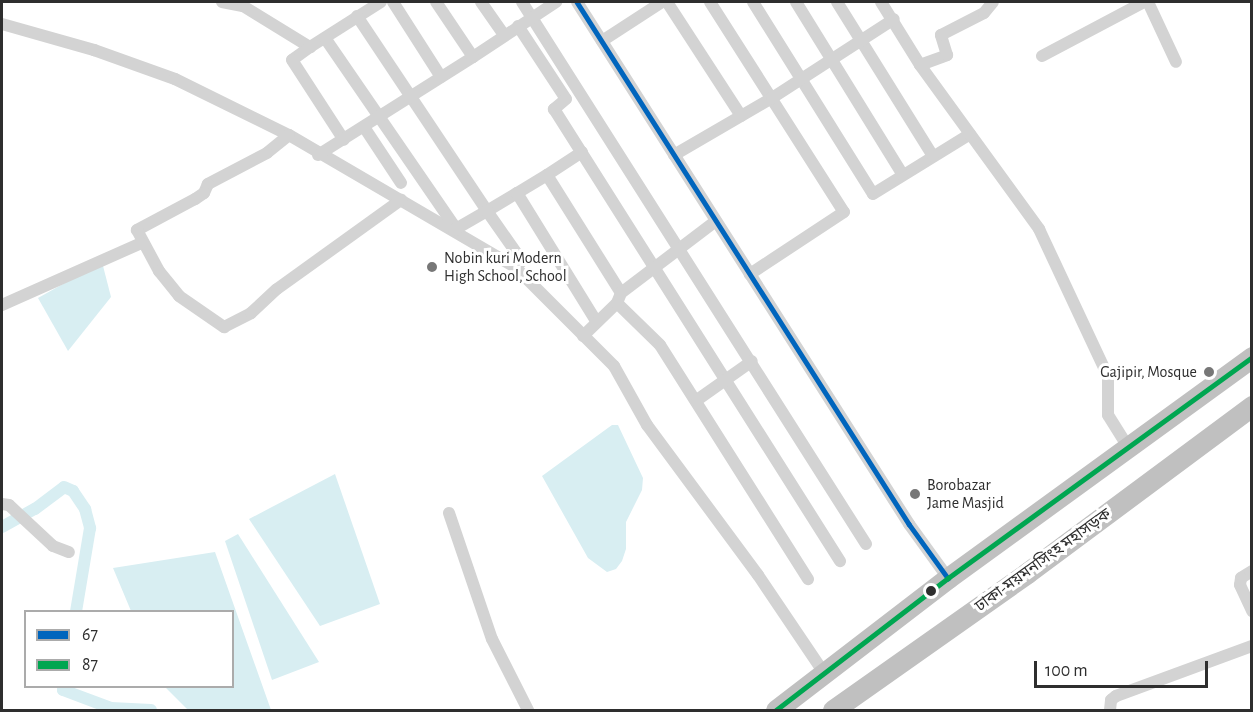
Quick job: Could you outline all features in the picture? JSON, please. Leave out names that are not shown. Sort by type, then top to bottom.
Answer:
[{"type":"highway","points":[[776,711],[948,578],[1251,357]]},
{"type":"highway","name":"ঢাকা-ময়মনসিংহ মহাসড়ক","points":[[833,711],[1027,573],[1251,406]]},
{"type":"street","points":[[222,2],[243,6],[310,47]]},
{"type":"street","points":[[344,140],[292,60],[381,2]]},
{"type":"street","points":[[393,2],[441,77]]},
{"type":"street","points":[[436,2],[473,57]]},
{"type":"street","points":[[481,2],[504,36]]},
{"type":"street","points":[[522,2],[752,361],[866,544]]},
{"type":"street","points":[[318,154],[344,140],[556,2]]},
{"type":"street","points":[[577,2],[909,524],[948,578]]},
{"type":"street","points":[[602,40],[662,2]]},
{"type":"street","points":[[667,2],[741,116]]},
{"type":"street","points":[[710,2],[844,212],[750,274]]},
{"type":"street","points":[[753,2],[873,194],[970,134]]},
{"type":"street","points":[[796,2],[903,175]]},
{"type":"street","points":[[837,2],[933,156]]},
{"type":"street","points":[[881,2],[894,19],[920,65],[1033,219],[1062,274],[1088,339],[1108,376],[1108,415],[1127,446]]},
{"type":"street","points":[[920,65],[947,55],[941,35],[984,13],[993,2]]},
{"type":"street","points":[[1042,56],[1146,2],[1176,62]]},
{"type":"street","points":[[357,16],[522,261],[515,267]]},
{"type":"street","points":[[674,155],[772,98],[894,19]]},
{"type":"street","points":[[2,24],[94,50],[175,79],[289,135],[515,267],[614,366],[658,442],[758,575],[824,673]]},
{"type":"street","points":[[518,26],[566,99],[554,109],[840,561]]},
{"type":"street","points":[[325,38],[456,231]]},
{"type":"street","points":[[364,127],[402,183]]},
{"type":"street","points":[[289,135],[267,153],[208,184],[204,193],[195,199],[138,228],[141,243],[180,296],[224,327],[251,313],[277,289],[400,200]]},
{"type":"street","points":[[456,231],[582,152]]},
{"type":"street","points":[[547,175],[619,298],[660,345],[697,400],[808,579]]},
{"type":"street","points":[[517,193],[596,321]]},
{"type":"street","points":[[583,336],[654,266],[716,221]]},
{"type":"street","points":[[2,305],[141,243]]},
{"type":"street","points":[[697,400],[752,361]]},
{"type":"street","points":[[2,504],[9,505],[53,546],[69,552]]},
{"type":"street","points":[[449,513],[492,639],[528,711]]},
{"type":"street","points":[[1251,571],[1240,578],[1240,585],[1251,611]]},
{"type":"street","points":[[1110,711],[1111,700],[1125,692],[1251,646]]},
{"type":"shaded area","points":[[102,262],[111,297],[68,351],[38,298]]},
{"type":"shaded area","points":[[612,425],[618,425],[643,478],[642,490],[626,522],[626,549],[622,561],[616,569],[607,572],[588,558],[542,476]]},
{"type":"shaded area","points":[[335,474],[380,604],[320,626],[249,519]]},
{"type":"shaded area","points":[[238,534],[319,662],[272,680],[225,541]]},
{"type":"shaded area","points":[[215,552],[271,710],[188,710],[166,688],[234,688],[234,610],[131,610],[113,568]]},
{"type":"waterway","points":[[2,527],[35,509],[64,487],[73,491],[85,509],[90,528],[76,610]]},
{"type":"waterway","points":[[64,688],[63,690],[111,708],[151,710]]},
{"type":"transit line","name":"67","points":[[577,2],[909,524],[948,578]]},
{"type":"transit line","name":"87","points":[[776,710],[948,578],[1252,357]]},
{"type":"place","name":"Nobin kuri Modern High School, School","points":[[432,267]]},
{"type":"place","name":"Gajipir, Mosque","points":[[1209,372]]},
{"type":"place","name":"Borobazar Jame Masjid","points":[[915,494]]}]
